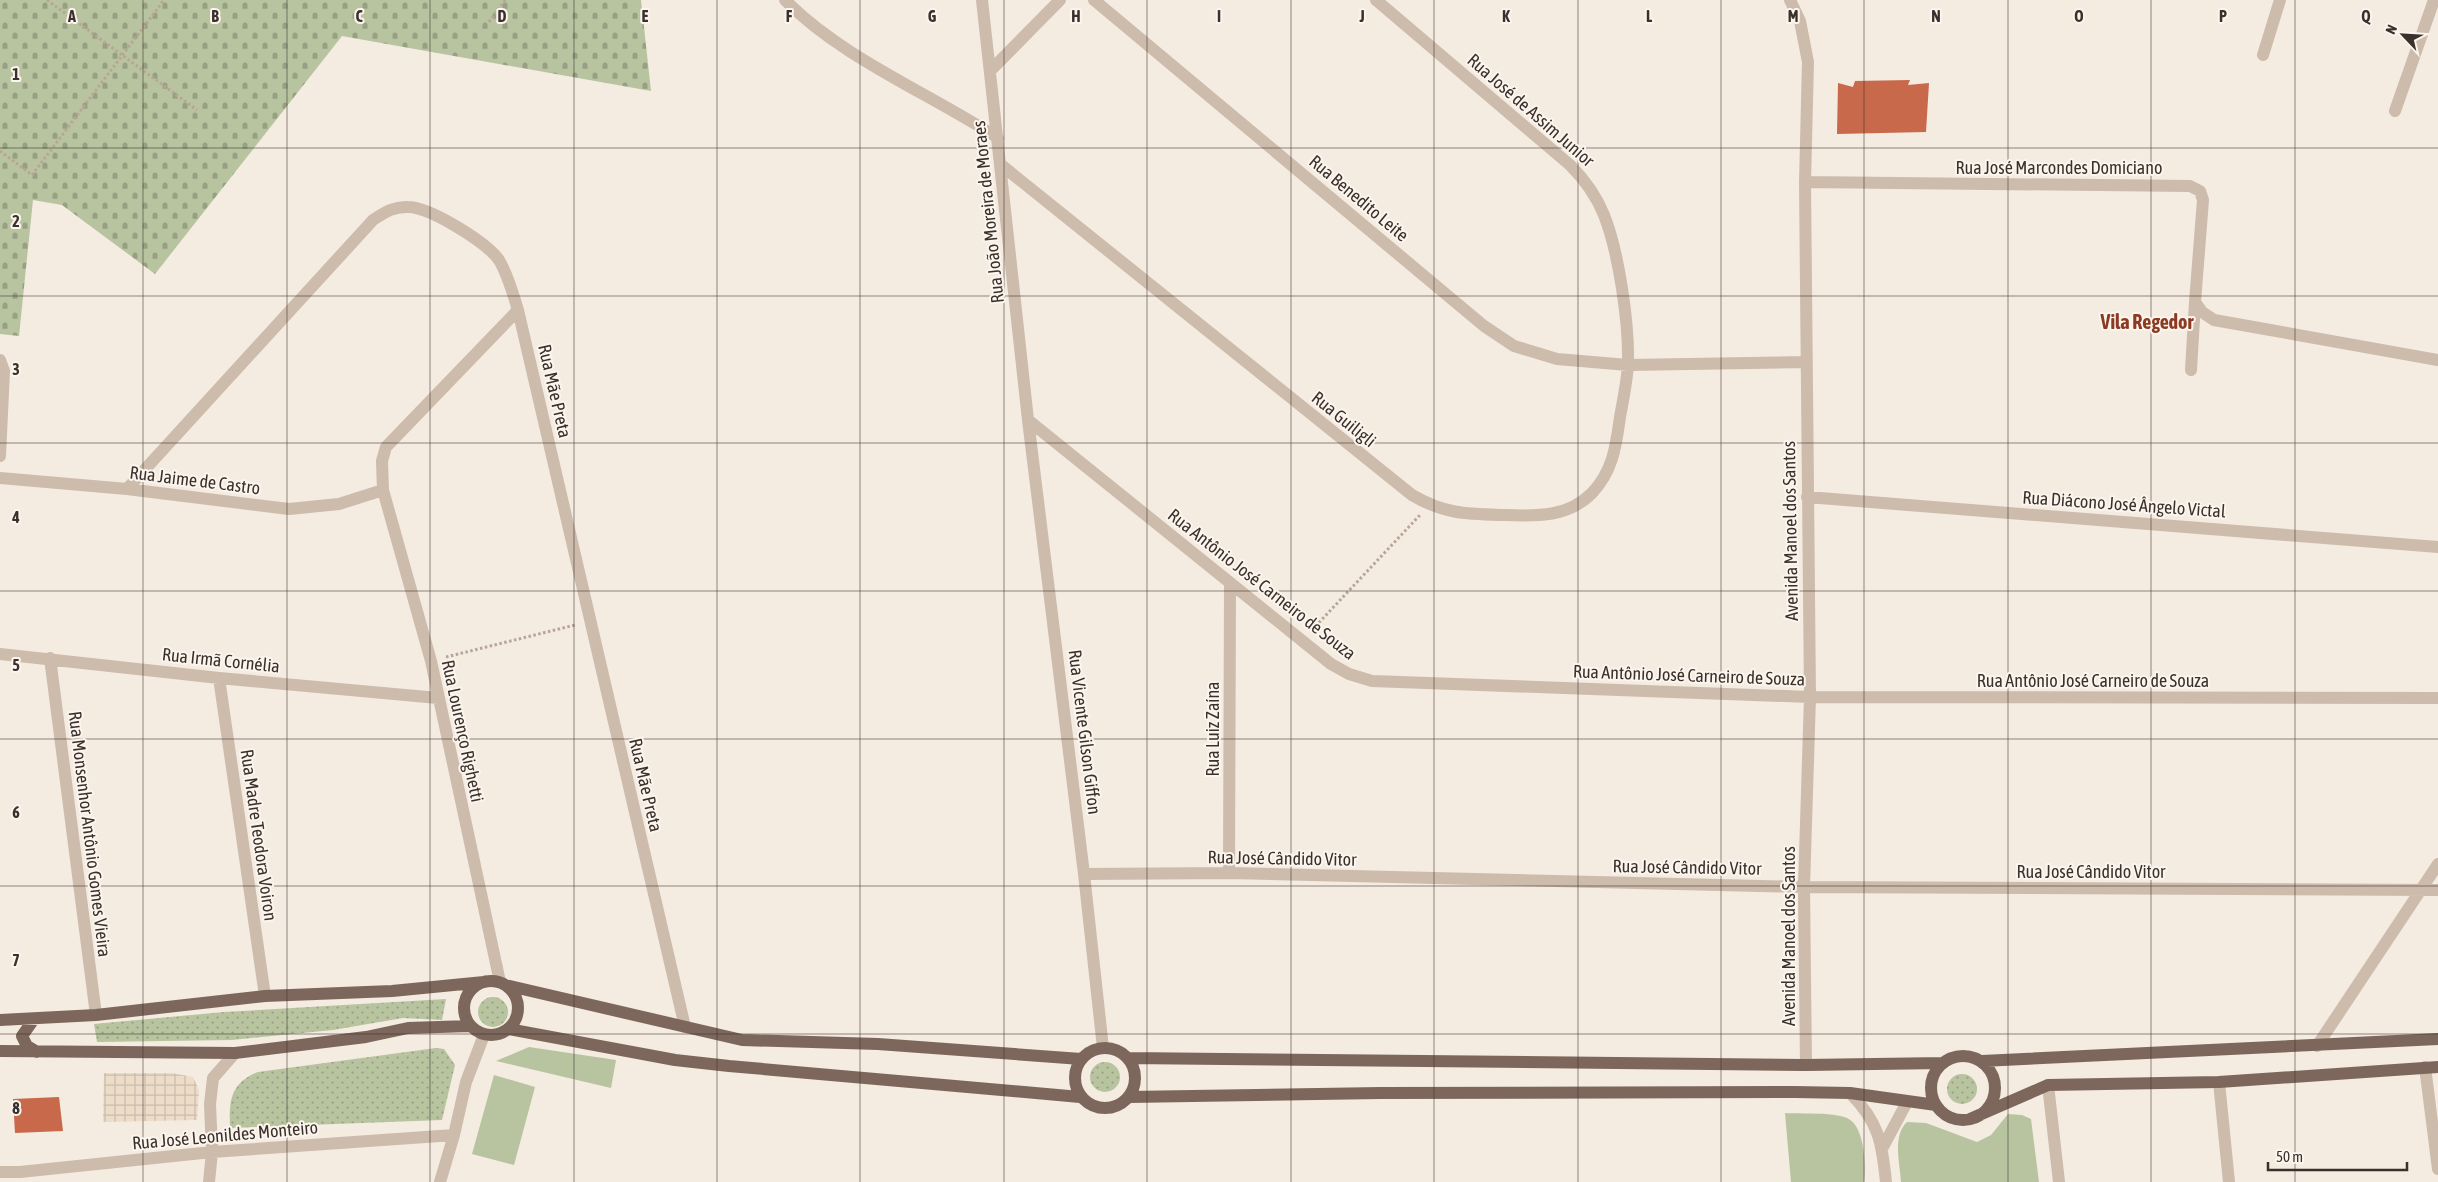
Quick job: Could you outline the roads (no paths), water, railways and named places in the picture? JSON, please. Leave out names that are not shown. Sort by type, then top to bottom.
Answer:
[{"type":"main road","points":[[0,1020],[96,1015],[265,996],[392,991],[484,982],[502,984],[742,1040],[878,1044],[1081,1059]]},
{"type":"main road","points":[[470,1026],[464,1012],[466,996],[471,990],[484,982]]},
{"type":"main road","points":[[0,1051],[235,1053],[314,1044],[408,1028],[470,1026],[492,1036],[508,1029],[514,1023],[518,1006],[512,990],[502,984]]},
{"type":"main road","points":[[34,1018],[22,1036],[27,1046],[37,1052]]},
{"type":"main road","points":[[508,1029],[675,1060],[1080,1096]]},
{"type":"main road","points":[[1129,1058],[1136,1080],[1129,1097],[1118,1106],[1108,1109],[1098,1108],[1088,1104],[1080,1096],[1074,1077],[1081,1059],[1088,1052],[1103,1048],[1116,1050],[1129,1058],[1806,1065],[1942,1063],[1962,1056],[1982,1062],[2438,1040]]},
{"type":"main road","points":[[1942,1063],[1932,1078],[1932,1096],[1936,1105],[1950,1117],[1970,1119],[1980,1115],[1993,1099],[1994,1078],[1982,1062]]},
{"type":"main road","points":[[1970,1119],[2048,1085],[2219,1082],[2432,1067]]},
{"type":"main road","points":[[1129,1097],[1380,1093],[1850,1093],[1936,1105]]},
{"type":"street","points":[[785,0],[820,32],[956,110],[998,138]]},
{"type":"street","name":"Rua João Moreira de Moraes","points":[[982,0],[1028,420]]},
{"type":"street","points":[[991,70],[1060,0]]},
{"type":"street","name":"Rua Benedito Leite","points":[[1094,0],[1484,326],[1514,346],[1557,359],[1628,365],[1806,362]]},
{"type":"street","name":"Rua José de Assim Junior","points":[[1376,0],[1570,165],[1588,184],[1604,215],[1613,250],[1625,324],[1628,365]]},
{"type":"street","name":"Avenida Manoel dos Santos","points":[[1790,0],[1800,21],[1808,62],[1805,182],[1810,697],[1804,888],[1806,1065]]},
{"type":"street","points":[[2263,55],[2280,0]]},
{"type":"street","points":[[2395,111],[2434,0]]},
{"type":"street","name":"Rua Guiligli","points":[[1000,164],[1390,479],[1430,505],[1459,514],[1541,516],[1566,511],[1591,495],[1607,475],[1615,453],[1628,365]]},
{"type":"street","name":"Rua José Marcondes Domiciano","points":[[1805,182],[2190,186],[2200,191],[2203,200],[2191,370]]},
{"type":"street","name":"Rua Mãe Preta","points":[[127,489],[373,220],[392,208],[409,206],[426,212],[486,247],[498,260],[518,310],[686,1027]]},
{"type":"street","points":[[2195,302],[2202,312],[2214,320],[2438,360]]},
{"type":"street","name":"Rua Lourenço Righetti","points":[[502,984],[430,661],[383,490],[382,461],[386,447],[518,310]]},
{"type":"street","points":[[0,360],[4,371],[0,456]]},
{"type":"street","name":"Rua Antônio José Carneiro de Souza","points":[[1028,420],[1330,664],[1349,674],[1372,681],[1810,697],[2438,698]]},
{"type":"street","name":"Rua Vicente Gilson Giffon","points":[[1028,420],[1084,874],[1103,1048]]},
{"type":"street","name":"Rua Jaime de Castro","points":[[0,478],[127,489],[289,509],[339,504],[383,490]]},
{"type":"street","name":"Rua Diácono José Ângelo Victal","points":[[1807,497],[2438,547]]},
{"type":"street","name":"Rua Luiz Zaína","points":[[1230,584],[1230,873]]},
{"type":"street","name":"Rua Irmã Cornélia","points":[[0,654],[219,678],[438,698]]},
{"type":"street","name":"Rua Monsenhor Antônio Gomes Vieira","points":[[50,658],[96,1015]]},
{"type":"street","name":"Rua Madre Teodora Voiron","points":[[219,678],[265,996]]},
{"type":"street","points":[[2316,1046],[2438,864]]},
{"type":"street","name":"Rua José Cândido Vitor","points":[[1084,874],[1230,873],[1804,888],[2438,890]]},
{"type":"street","points":[[440,1182],[454,1135],[466,1082],[484,1034]]},
{"type":"street","points":[[208,1182],[212,1152],[210,1104],[213,1078],[235,1053]]},
{"type":"street","points":[[2432,1067],[2438,1169]]},
{"type":"street","points":[[2219,1082],[2229,1182]]},
{"type":"street","points":[[2048,1085],[2059,1182]]},
{"type":"street","points":[[1850,1093],[1866,1109],[1882,1147],[1886,1182]]},
{"type":"street","points":[[1882,1147],[1907,1102]]},
{"type":"street","name":"Rua José Leonildes Monteiro","points":[[0,1172],[20,1177],[212,1152],[454,1135]]},
{"type":"district","name":"Vila Regedor","points":[[2147,321]]}]
